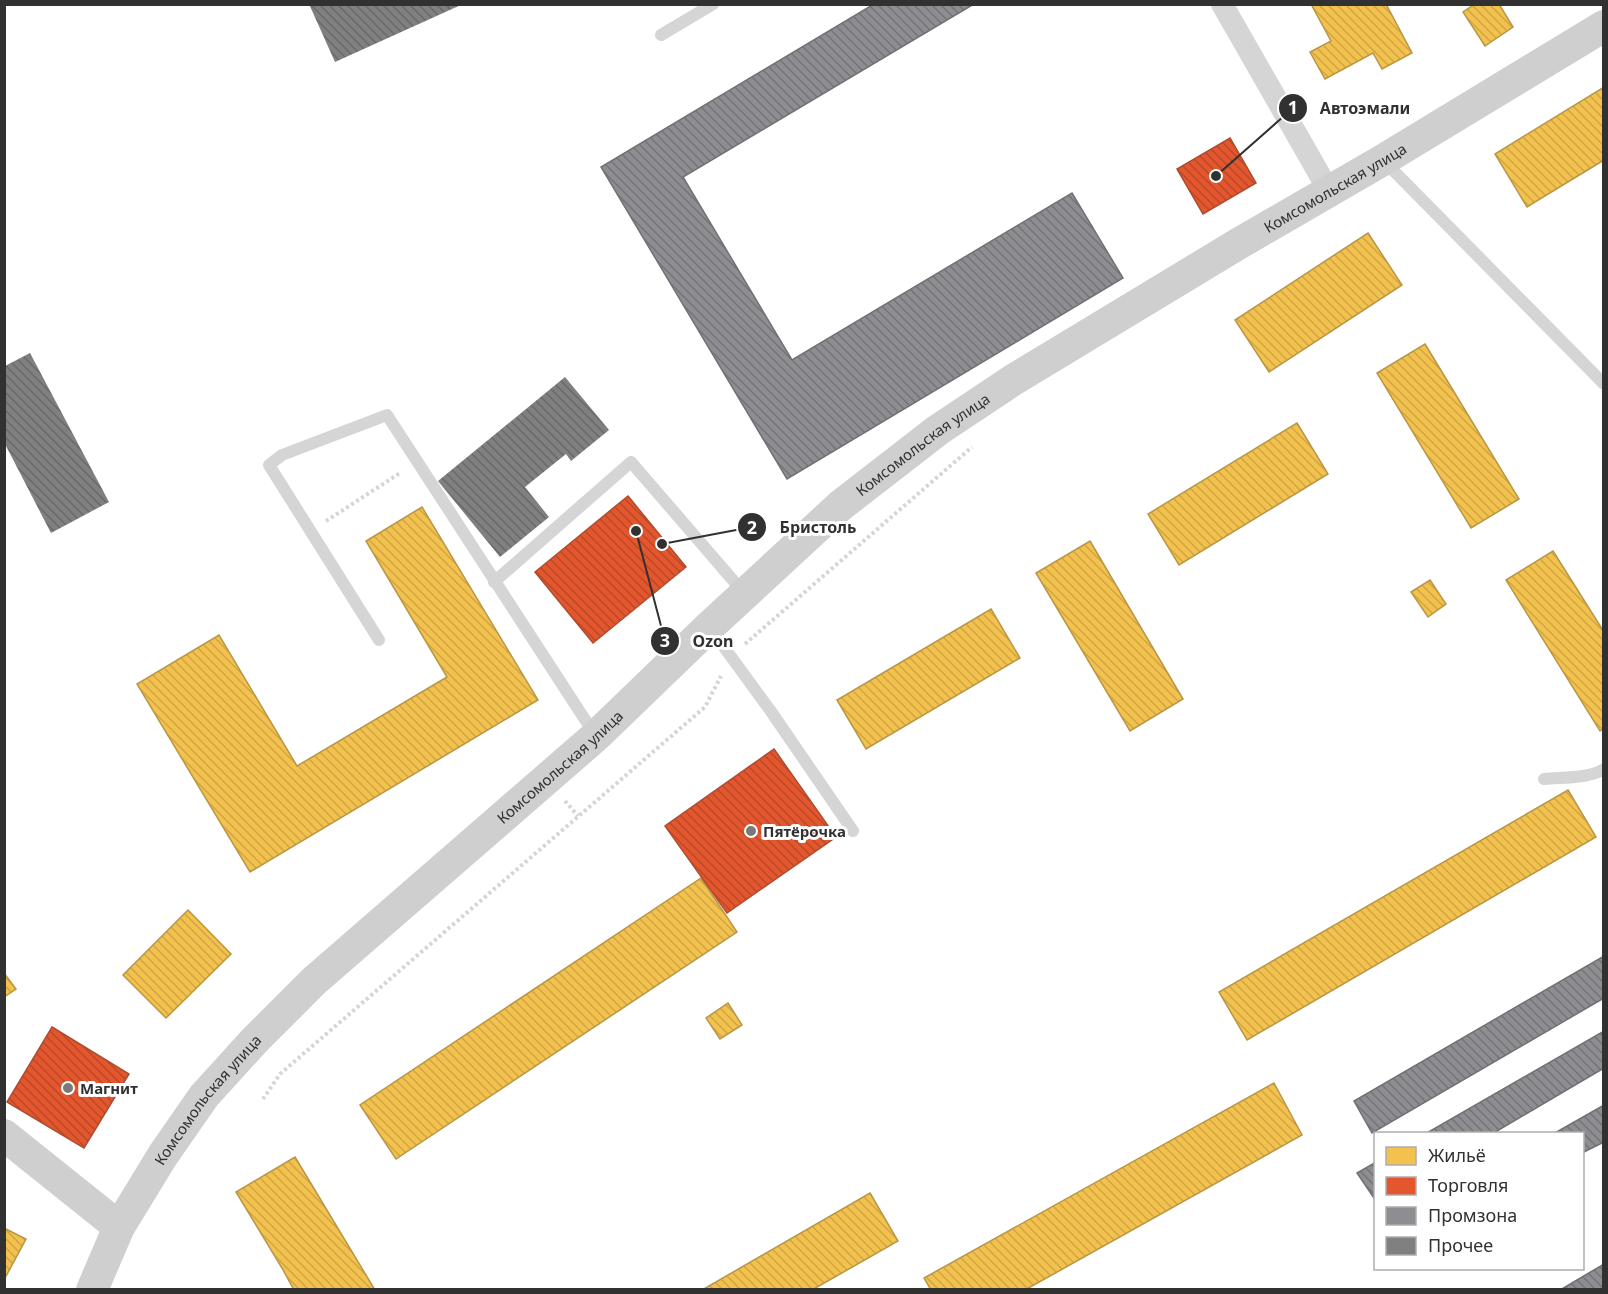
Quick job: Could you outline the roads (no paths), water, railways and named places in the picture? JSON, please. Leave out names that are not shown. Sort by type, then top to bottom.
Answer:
[{"type":"street","points":[[1222,4],[1329,191]]},
{"type":"street","name":"Комсомольская улица","points":[[92,1290],[119,1227],[163,1155],[204,1096],[254,1041],[314,981],[596,736],[709,627],[840,506],[938,430],[1072,344],[1604,26]]},
{"type":"street","points":[[4,1135],[119,1227]]},
{"type":"lane","points":[[661,35],[713,4]]},
{"type":"lane","points":[[1383,160],[1604,384]]},
{"type":"lane","points":[[379,640],[269,465],[282,455],[387,415],[596,736]]},
{"type":"lane","points":[[494,582],[632,462],[745,594]]},
{"type":"lane","points":[[709,627],[853,831]]},
{"type":"lane","points":[[1544,779],[1573,777],[1604,769]]},
{"type":"place","name":"Автоэмали","points":[[1216,176]]},
{"type":"place","name":"Ozon","points":[[636,531]]},
{"type":"place","name":"Бристоль","points":[[662,544]]},
{"type":"place","name":"Пятёрочка","points":[[751,831]]},
{"type":"place","name":"Магнит","points":[[68,1088]]}]
